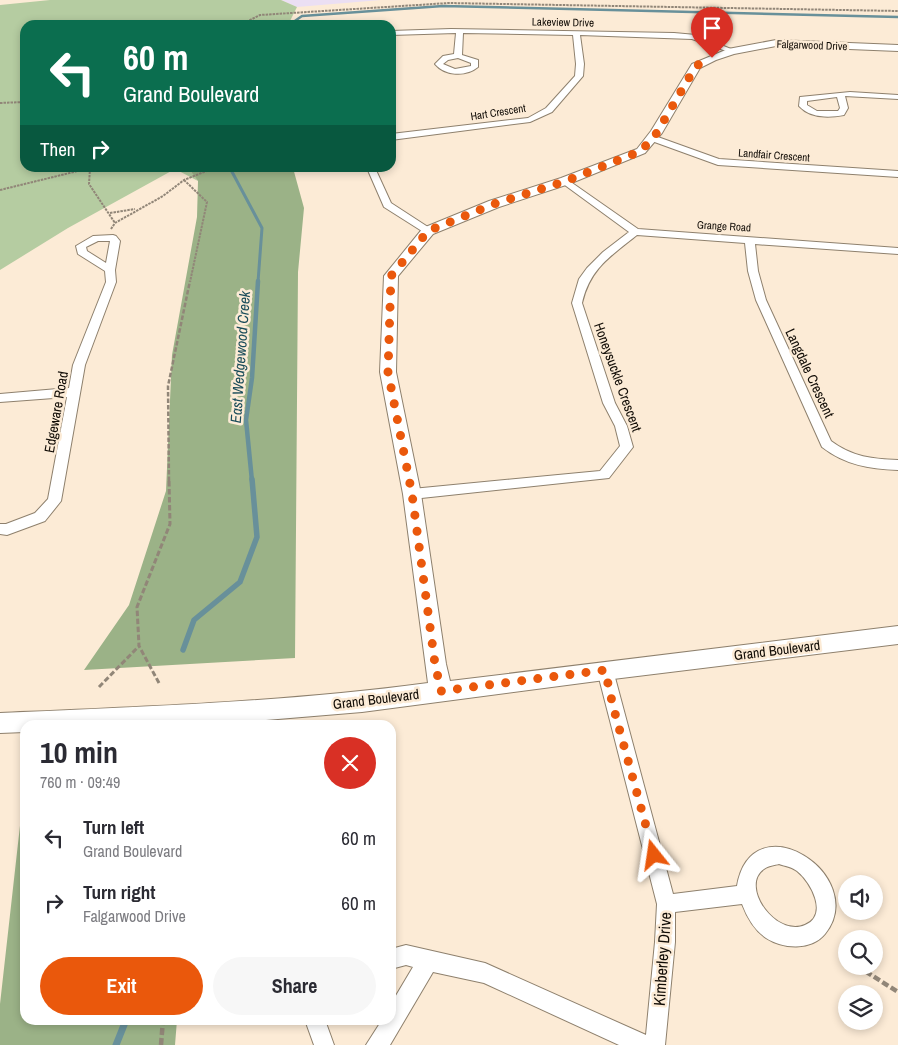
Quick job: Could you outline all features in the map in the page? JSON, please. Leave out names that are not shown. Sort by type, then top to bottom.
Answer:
[{"type":"street","points":[[458,56],[460,32]]},
{"type":"street","name":"Lakeview Drive","points":[[396,33],[576,33],[693,37],[732,51]]},
{"type":"street","name":"Hart Crescent","points":[[396,137],[514,123],[530,120],[549,110],[579,76],[580,64],[576,33]]},
{"type":"street","name":"Falgarwood Drive","points":[[441,691],[435,664],[412,494],[388,372],[391,276],[428,231],[494,204],[566,181],[641,151],[652,138],[696,66],[732,51],[776,43],[898,48]]},
{"type":"street","points":[[841,95],[844,108],[840,113],[823,115],[809,112],[803,106],[803,99],[824,94],[861,93],[898,97]]},
{"type":"street","name":"Landfair Crescent","points":[[652,138],[718,162],[898,174]]},
{"type":"street","points":[[374,172],[387,205],[428,231]]},
{"type":"street","name":"Grange Road","points":[[566,181],[635,232],[898,251]]},
{"type":"street","name":"Honeysuckle Crescent","points":[[412,494],[604,475],[620,458],[627,447],[621,426],[609,403],[577,303],[579,288],[591,267],[635,232]]},
{"type":"street","points":[[107,238],[96,238],[81,246],[82,252],[110,270]]},
{"type":"street","name":"Edgeware Road","points":[[0,529],[7,530],[40,517],[54,501],[79,365],[111,282],[110,270],[115,241],[114,238],[107,238]]},
{"type":"street","name":"Langdale Crescent","points":[[750,240],[749,257],[754,284],[826,444],[836,452],[863,464],[898,466]]},
{"type":"street","points":[[0,398],[74,392]]},
{"type":"street","name":"Grand Boulevard","points":[[56,720],[224,714],[362,702],[605,670],[898,635]]},
{"type":"street","name":"Kimberley Drive","points":[[605,670],[666,904],[664,951],[654,1045]]},
{"type":"street","name":"Grand Boulevard","points":[[0,722],[20,721]]},
{"type":"street","points":[[778,855],[791,858],[804,864],[814,874],[822,887],[826,900],[826,914],[821,925],[813,933],[801,938],[787,936],[773,931],[761,921],[752,908],[747,894],[746,881],[750,870],[757,861],[767,856],[778,855]]},
{"type":"street","points":[[666,904],[747,894]]},
{"type":"street","points":[[396,957],[406,956],[486,973],[642,1045]]},
{"type":"street","points":[[396,1015],[428,961]]},
{"type":"street","points":[[317,1025],[324,1045]]},
{"type":"street","points":[[376,1045],[381,1041],[390,1025]]},
{"type":"path","points":[[250,20],[260,15],[449,3],[898,11]]},
{"type":"path","points":[[0,103],[20,102]]},
{"type":"path","points":[[0,190],[74,172]]},
{"type":"path","points":[[90,172],[89,184],[115,222]]},
{"type":"path","points":[[107,238],[115,222],[163,196],[184,180],[204,172]]},
{"type":"path","points":[[158,683],[139,646],[137,608],[170,524],[168,386],[207,202],[184,180]]},
{"type":"path","points":[[110,214],[138,208]]},
{"type":"path","points":[[98,687],[139,646]]},
{"type":"path","points":[[871,975],[898,992]]},
{"type":"path","points":[[161,1045],[163,1025]]},
{"type":"shaded area","points":[[281,0],[381,0],[297,7]]},
{"type":"green space","points":[[50,0],[281,0],[297,7],[290,20],[20,20],[20,172],[170,172],[68,228],[0,270],[0,5]]},
{"type":"green space","points":[[181,172],[191,172],[198,181]]},
{"type":"green space","points":[[191,172],[294,172],[304,208],[298,272],[295,658],[84,670],[129,605],[166,491],[172,355],[197,217],[198,181]]},
{"type":"green space","points":[[20,826],[20,1025],[177,1025],[175,1045],[0,1045],[0,1004]]},
{"type":"waterway","points":[[296,20],[302,16],[443,6],[898,17]]},
{"type":"waterway","name":"East Wedgewood Creek","points":[[232,172],[262,228],[258,282]]},
{"type":"waterway","name":"East Wedgewood Creek","points":[[252,481],[246,420],[252,378],[258,281]]},
{"type":"waterway","name":"East Wedgewood Creek","points":[[183,650],[194,620],[240,582],[257,537],[252,479]]},
{"type":"waterway","name":"East Wedgewood Creek","points":[[116,1045],[124,1025]]},
{"type":"route","points":[[654,855],[605,670],[441,691],[435,664],[412,494],[388,372],[391,276],[428,231],[494,204],[566,181],[641,151],[656,134],[696,66],[712,58]]}]
